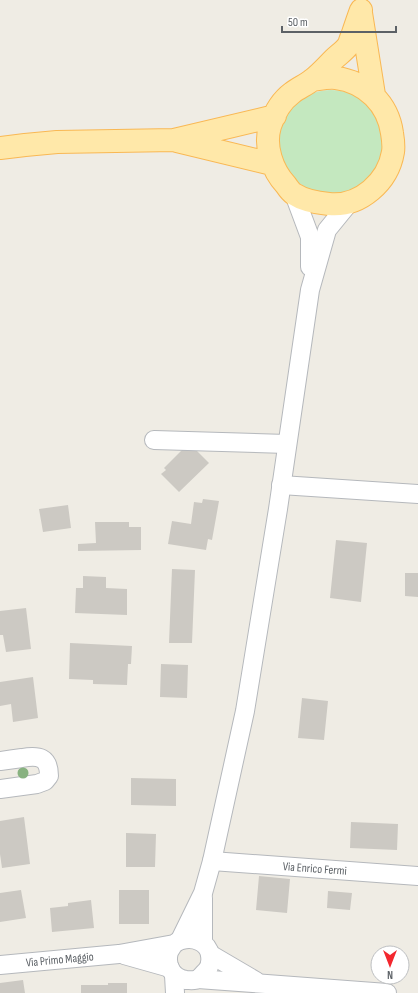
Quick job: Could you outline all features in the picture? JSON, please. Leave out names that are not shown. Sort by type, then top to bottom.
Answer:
[{"type":"main road","points":[[312,80],[336,78],[362,86],[374,95],[385,110],[391,127],[393,151],[383,177],[368,193],[349,203],[336,205],[321,204],[294,194],[284,183],[272,164],[268,140],[270,127],[280,105],[290,94],[312,80],[348,46],[361,5]]},
{"type":"main road","points":[[361,5],[374,95]]},
{"type":"main road","points":[[0,148],[57,142],[174,140],[275,116]]},
{"type":"main road","points":[[174,140],[272,164]]},
{"type":"street","points":[[294,194],[310,238],[310,290]]},
{"type":"street","points":[[175,993],[172,971],[168,959],[169,951],[177,942],[203,893],[212,861],[245,711],[310,290],[327,230],[349,203]]},
{"type":"street","points":[[154,440],[287,444]]},
{"type":"street","points":[[281,484],[418,494]]},
{"type":"street","points":[[0,761],[32,756],[39,757],[45,761],[49,768],[49,776],[45,781],[37,784],[0,789]]},
{"type":"street","name":"Via Enrico Fermi","points":[[212,861],[418,876]]},
{"type":"street","points":[[192,984],[208,969],[211,961],[207,948],[203,893]]},
{"type":"street","points":[[177,942],[193,938],[260,983]]},
{"type":"street","name":"Via Primo Maggio","points":[[0,965],[120,954],[177,942]]},
{"type":"street","name":"Via Primo Maggio","points":[[120,954],[172,971]]},
{"type":"street","points":[[172,971],[180,979],[192,984],[260,983],[387,993]]},
{"type":"green space","points":[[331,90],[351,94],[368,105],[379,122],[383,142],[379,162],[368,179],[351,190],[331,194],[311,190],[294,179],[283,162],[279,142],[283,122],[294,105],[311,94]]},
{"type":"building","points":[[192,446],[209,463],[179,492],[161,474],[166,470],[164,468],[185,447],[188,450]]},
{"type":"building","points":[[203,499],[219,501],[212,540],[208,539],[206,550],[168,544],[172,521],[191,524],[194,502],[202,503]]},
{"type":"building","points":[[68,505],[71,528],[43,532],[39,509]]},
{"type":"building","points":[[95,522],[129,522],[129,527],[141,527],[141,550],[78,551],[78,544],[96,543]]},
{"type":"building","points":[[336,540],[367,543],[361,602],[330,598]]},
{"type":"building","points":[[172,569],[195,570],[192,643],[169,643]]},
{"type":"building","points":[[405,573],[418,573],[418,597],[405,596]]},
{"type":"building","points":[[83,576],[106,577],[106,588],[127,589],[127,615],[75,613],[76,588],[83,588]]},
{"type":"building","points":[[26,608],[31,649],[6,652],[3,635],[0,635],[0,611]]},
{"type":"building","points":[[70,643],[132,646],[131,664],[128,664],[127,685],[93,684],[93,680],[69,679]]},
{"type":"building","points":[[161,664],[188,665],[187,698],[160,697]]},
{"type":"building","points":[[33,677],[38,718],[13,722],[11,704],[0,706],[0,682]]},
{"type":"building","points":[[302,698],[328,701],[324,740],[298,738]]},
{"type":"building","points":[[131,778],[176,779],[176,806],[131,805]]},
{"type":"building","points":[[24,817],[30,864],[2,868],[0,854],[0,821]]},
{"type":"building","points":[[351,822],[398,824],[397,850],[350,848]]},
{"type":"building","points":[[126,833],[156,834],[155,867],[126,867]]},
{"type":"building","points":[[259,876],[290,879],[287,913],[256,910]]},
{"type":"building","points":[[21,890],[26,918],[0,922],[0,893]]},
{"type":"building","points":[[119,890],[149,890],[149,924],[119,924]]},
{"type":"building","points":[[328,891],[352,893],[350,910],[327,908]]},
{"type":"building","points":[[91,900],[94,928],[52,932],[50,908],[68,906],[68,903]]},
{"type":"building","points":[[23,980],[25,993],[0,993],[0,983]]},
{"type":"building","points":[[108,983],[127,983],[127,993],[81,993],[81,985],[108,985]]}]
